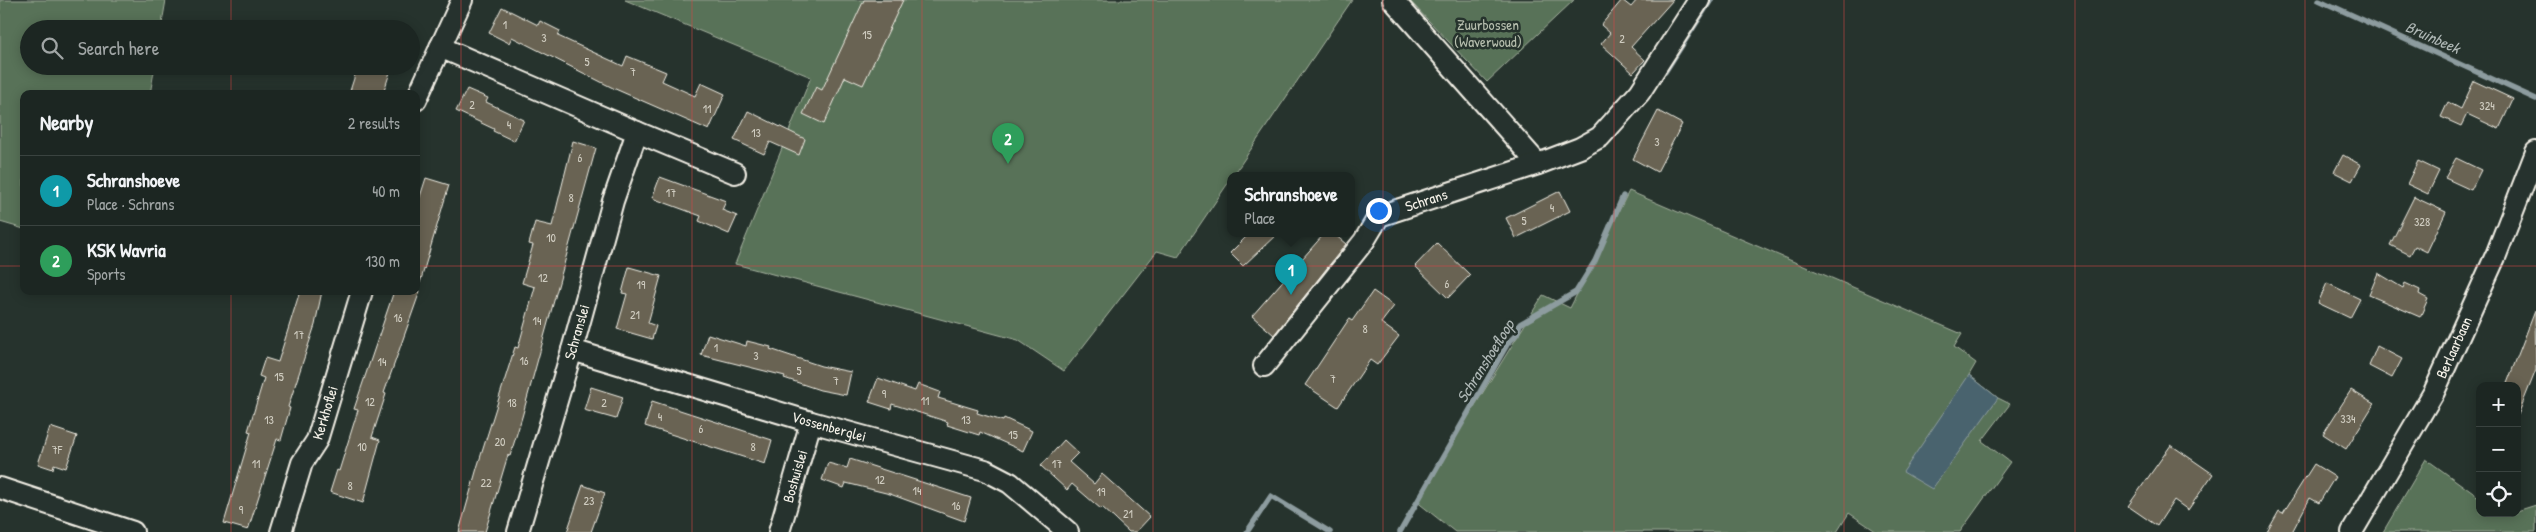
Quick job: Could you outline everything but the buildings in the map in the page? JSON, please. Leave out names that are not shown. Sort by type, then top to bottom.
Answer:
[{"type":"street","points":[[420,91],[462,0]]},
{"type":"street","points":[[1393,0],[1538,164]]},
{"type":"street","name":"Schrans","points":[[1264,366],[1364,241],[1379,216],[1538,164],[1580,148],[1600,137],[1640,92],[1700,0]]},
{"type":"street","points":[[440,47],[735,173]]},
{"type":"street","name":"Schranslei","points":[[518,532],[572,350],[613,201],[637,132]]},
{"type":"street","name":"Berlaarbaan","points":[[2352,532],[2434,392],[2496,255],[2536,152]]},
{"type":"street","name":"Kerkhoflei","points":[[280,532],[302,463],[317,440],[361,295]]},
{"type":"street","name":"Vossenberglei","points":[[572,350],[811,422],[985,470],[1010,483],[1068,532]]},
{"type":"street","name":"Boshuislei","points":[[779,532],[811,422]]},
{"type":"street","points":[[0,488],[133,532]]},
{"type":"green space","points":[[0,0],[166,0],[163,20],[20,20],[20,75],[153,75],[151,90],[20,90],[20,228],[0,222]]},
{"type":"green space","points":[[625,0],[1352,0],[1236,172],[1227,172],[1227,185],[1178,257],[1157,251],[1064,371],[1018,340],[735,264],[811,77]]},
{"type":"green space","name":"Zuurbossen (Waverwoud)","points":[[1409,0],[1574,0],[1487,82]]},
{"type":"green space","points":[[1629,191],[1962,334],[1954,347],[1976,363],[1969,375],[1998,398],[2010,404],[1982,441],[2010,462],[1960,532],[1877,532],[1849,513],[1837,532],[1455,532],[1416,501],[1543,295],[1570,308]]},
{"type":"green space","points":[[2426,459],[2476,495],[2476,517],[2521,517],[2521,510],[2536,505],[2536,532],[2383,532]]},
{"type":"water","points":[[1969,375],[1998,398],[1932,489],[1903,472]]},
{"type":"waterway","name":"Schranshoefloop","points":[[1665,72],[1711,0]]},
{"type":"waterway","name":"Bruinbeek","points":[[2319,0],[2536,99]]},
{"type":"waterway","name":"Schranshoefloop","points":[[1400,532],[1508,343],[1517,334],[1520,324],[1576,292],[1595,261],[1623,196]]},
{"type":"waterway","name":"Schranshoefloop","points":[[1247,532],[1271,496],[1330,532]]},
{"type":"place","name":"KSK Wavria","points":[[1008,164]]},
{"type":"place","name":"Schranshoeve","points":[[1291,295]]}]
